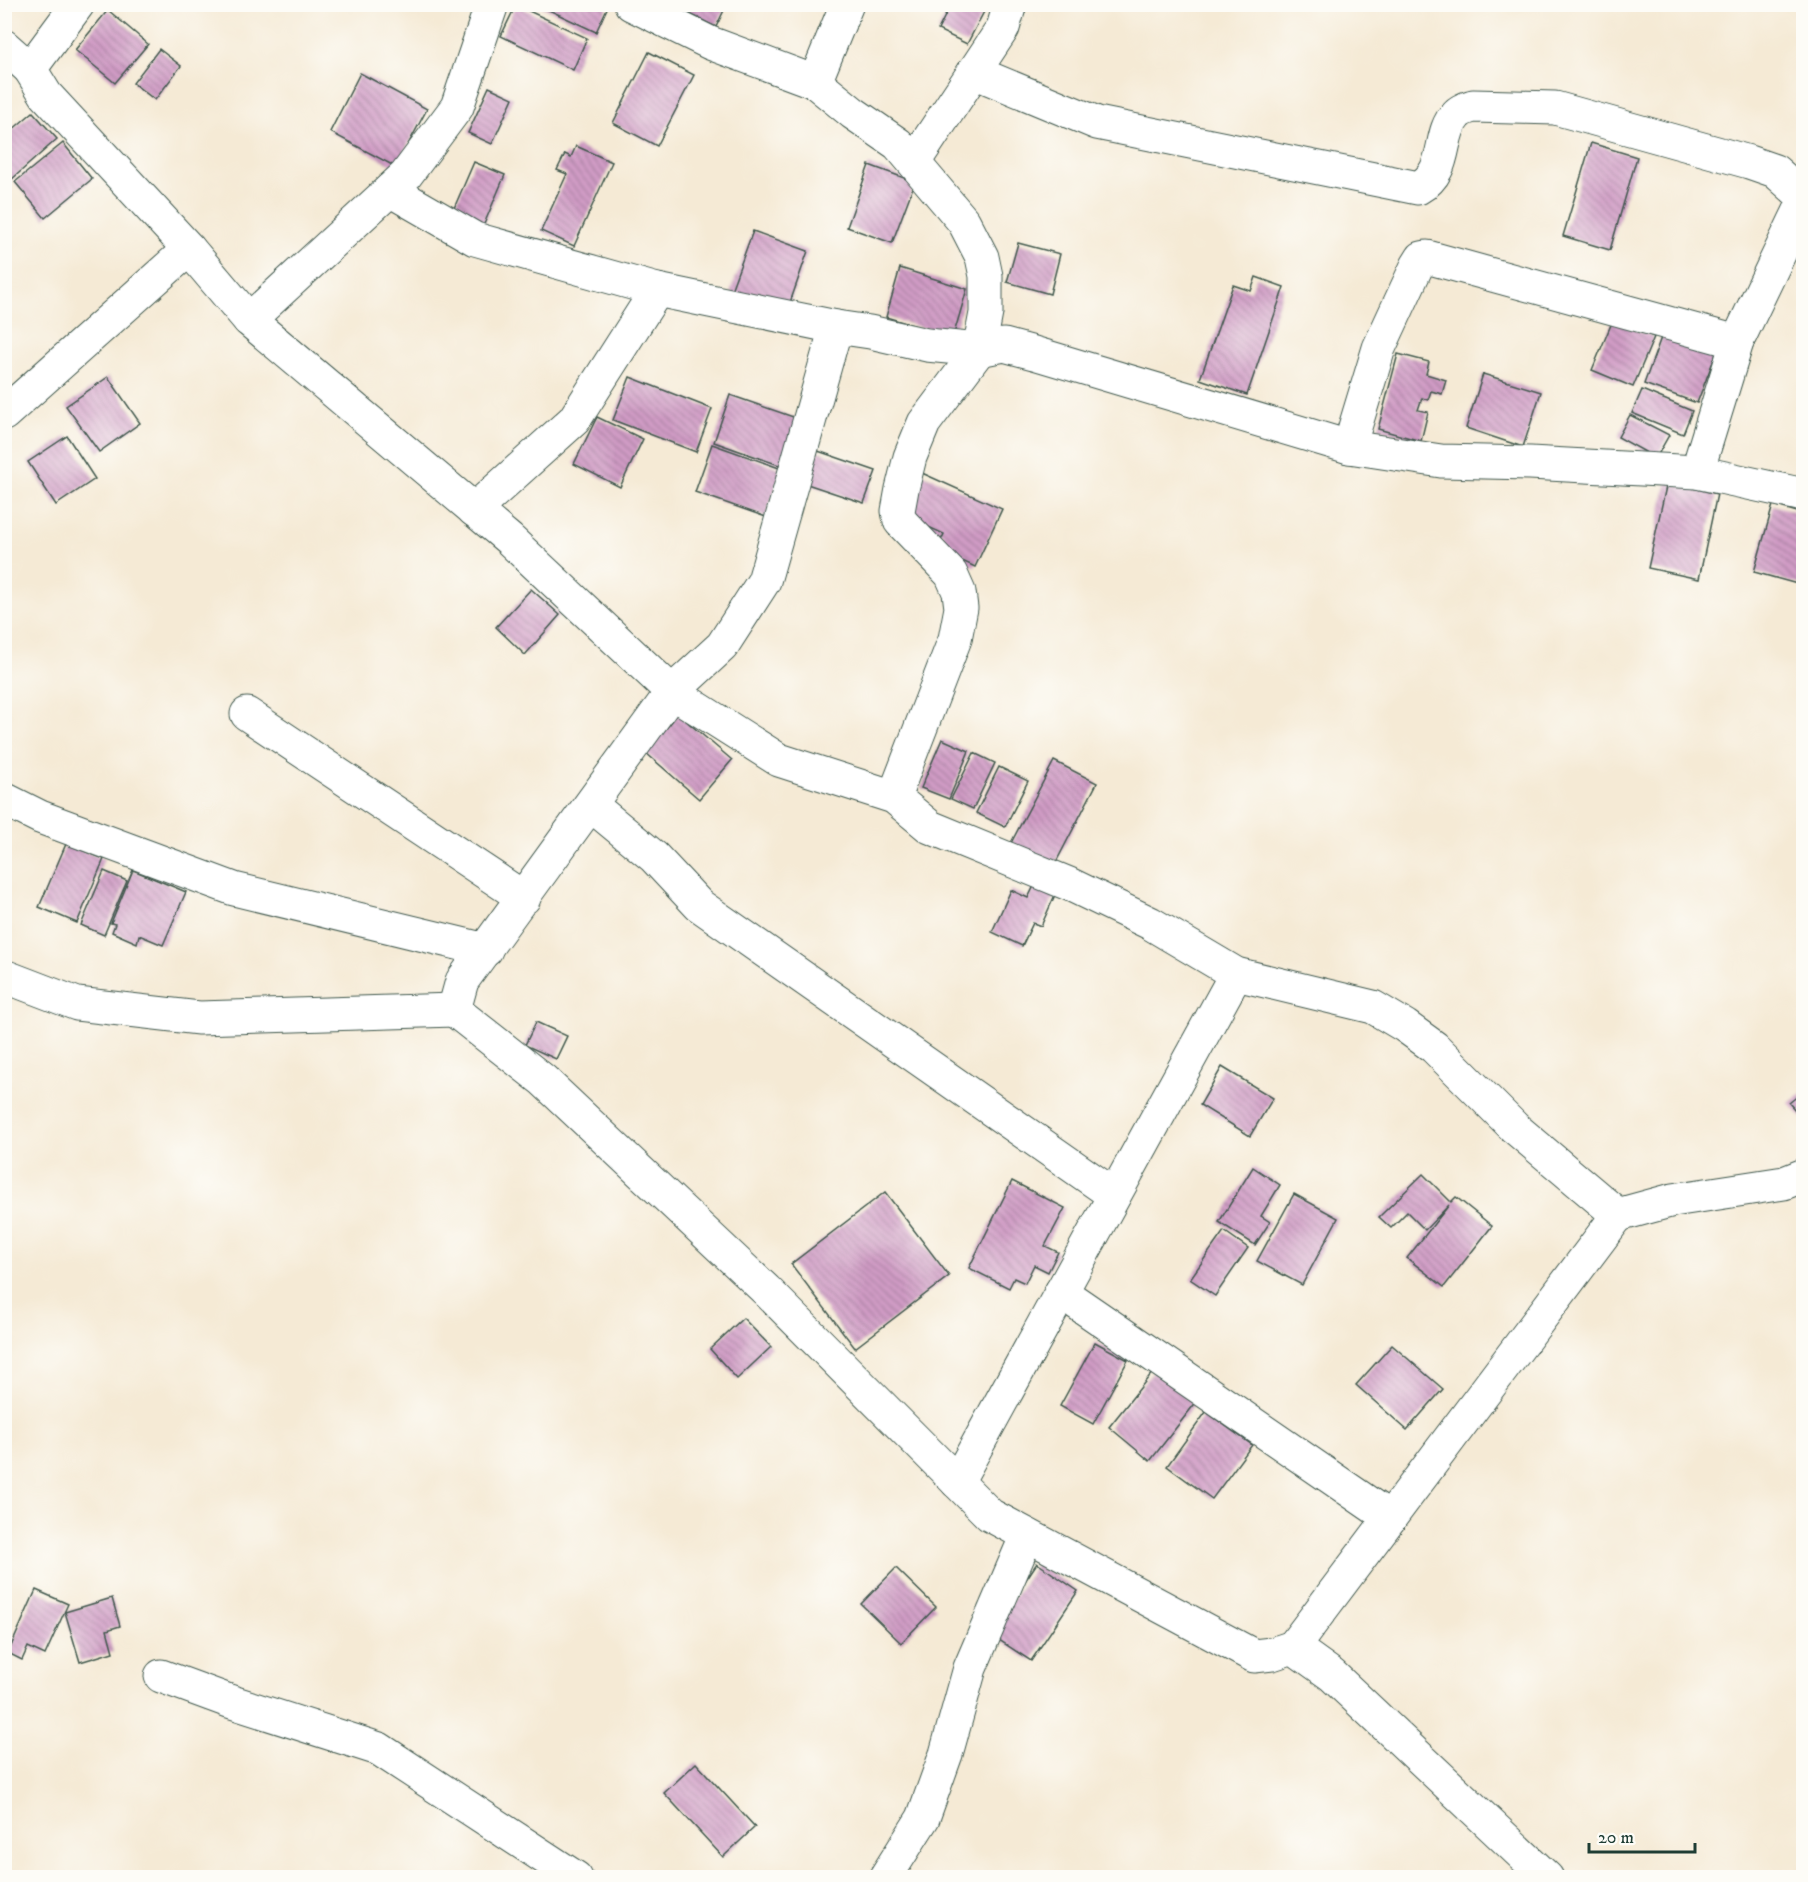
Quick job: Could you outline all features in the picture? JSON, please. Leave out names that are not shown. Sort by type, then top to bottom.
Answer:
[{"type":"street","points":[[30,69],[78,4]]},
{"type":"street","points":[[249,320],[406,175],[457,107],[492,4]]},
{"type":"street","points":[[815,82],[847,4]]},
{"type":"street","points":[[914,162],[1003,28],[1010,4]]},
{"type":"street","points":[[634,5],[710,43],[815,82],[898,144],[964,222],[982,257],[986,276],[986,313],[979,350],[924,423],[910,457],[898,511],[900,521],[951,574],[959,592],[961,608],[955,639],[894,797]]},
{"type":"street","points":[[4,46],[30,69],[46,95],[189,249],[249,320],[509,539],[672,692],[778,760],[894,797],[930,827],[1069,884],[1150,923],[1236,974],[1373,1007],[1434,1047],[1515,1128],[1618,1215]]},
{"type":"street","points":[[974,72],[1097,123],[1418,188],[1433,176],[1451,122],[1461,111],[1473,106],[1556,108],[1775,171],[1803,197]]},
{"type":"street","points":[[390,190],[475,239],[657,290],[927,345],[979,350],[1004,345],[1349,447],[1442,461],[1697,472],[1803,495]]},
{"type":"street","points":[[1697,472],[1737,342],[1803,202]]},
{"type":"street","points":[[4,414],[189,249]]},
{"type":"street","points":[[1349,447],[1379,348],[1422,258],[1427,257],[1737,342]]},
{"type":"street","points":[[474,510],[574,420],[657,290]]},
{"type":"street","points":[[453,1010],[462,981],[672,692],[722,646],[764,581],[836,327]]},
{"type":"street","points":[[248,714],[524,898]]},
{"type":"street","points":[[4,799],[40,818],[234,889],[486,950]]},
{"type":"street","points":[[591,805],[654,857],[699,904],[1114,1195]]},
{"type":"street","points":[[957,1482],[1236,974]]},
{"type":"street","points":[[4,976],[77,1004],[199,1018],[453,1010],[543,1080],[766,1290],[990,1515],[1254,1656],[1272,1654],[1293,1647],[1618,1215],[1673,1200],[1784,1183],[1803,1175]]},
{"type":"street","points":[[1061,1292],[1390,1518]]},
{"type":"street","points":[[885,1878],[923,1818],[946,1754],[970,1668],[1027,1535]]},
{"type":"street","points":[[1293,1647],[1332,1675],[1547,1878]]},
{"type":"street","points":[[161,1676],[229,1701],[379,1749],[576,1878]]},
{"type":"building","points":[[536,4],[609,4],[596,32]]},
{"type":"building","points":[[670,4],[727,4],[716,27]]},
{"type":"building","points":[[951,4],[988,4],[967,44],[938,30]]},
{"type":"building","points":[[516,5],[587,38],[573,70],[501,36]]},
{"type":"building","points":[[108,10],[148,44],[115,83],[75,50]]},
{"type":"building","points":[[159,49],[181,66],[155,100],[133,83]]},
{"type":"building","points":[[649,52],[694,75],[657,146],[613,123]]},
{"type":"building","points":[[360,73],[427,109],[396,167],[330,132]]},
{"type":"building","points":[[489,87],[513,98],[492,144],[468,133]]},
{"type":"building","points":[[33,112],[57,139],[11,180],[4,173],[4,137]]},
{"type":"building","points":[[63,143],[92,179],[45,218],[15,182]]},
{"type":"building","points":[[1591,143],[1637,157],[1610,250],[1563,236]]},
{"type":"building","points":[[576,146],[612,162],[574,246],[541,231],[567,174],[557,170],[565,154],[571,157]]},
{"type":"building","points":[[474,162],[505,175],[479,236],[448,222]]},
{"type":"building","points":[[869,165],[915,182],[892,243],[847,227]]},
{"type":"building","points":[[753,231],[808,251],[786,314],[730,293]]},
{"type":"building","points":[[1018,243],[1060,254],[1050,294],[1007,282]]},
{"type":"building","points":[[900,268],[967,289],[953,337],[886,317]]},
{"type":"building","points":[[1256,277],[1284,287],[1247,395],[1200,379],[1233,285],[1251,291]]},
{"type":"building","points":[[1613,320],[1654,337],[1633,387],[1592,370]]},
{"type":"building","points":[[1663,332],[1717,351],[1697,403],[1644,384]]},
{"type":"building","points":[[1398,354],[1429,362],[1426,374],[1446,380],[1442,394],[1431,391],[1428,400],[1422,398],[1418,410],[1428,412],[1421,441],[1378,429]]},
{"type":"building","points":[[1483,374],[1541,392],[1523,447],[1466,428]]},
{"type":"building","points":[[108,377],[140,423],[99,452],[66,406]]},
{"type":"building","points":[[630,377],[712,409],[696,452],[613,420]]},
{"type":"building","points":[[1642,390],[1692,411],[1683,434],[1632,413]]},
{"type":"building","points":[[730,395],[799,419],[782,466],[714,442]]},
{"type":"building","points":[[1630,415],[1669,435],[1656,458],[1618,437]]},
{"type":"building","points":[[597,417],[643,439],[620,487],[574,464]]},
{"type":"building","points":[[67,436],[95,479],[56,505],[28,462]]},
{"type":"building","points":[[712,444],[782,469],[766,517],[695,492]]},
{"type":"building","points":[[818,451],[876,471],[864,503],[807,484]]},
{"type":"building","points":[[922,473],[1002,509],[975,567],[937,549],[944,534],[903,515]]},
{"type":"building","points":[[1667,482],[1717,494],[1699,579],[1648,568]]},
{"type":"building","points":[[1773,505],[1804,514],[1804,575],[1801,585],[1754,572]]},
{"type":"building","points":[[531,589],[560,615],[525,655],[496,627]]},
{"type":"building","points":[[678,714],[732,760],[699,799],[646,753]]},
{"type":"building","points":[[942,739],[969,751],[949,799],[921,788]]},
{"type":"building","points":[[974,753],[995,763],[973,809],[951,799]]},
{"type":"building","points":[[1054,761],[1097,783],[1054,866],[1011,843]]},
{"type":"building","points":[[999,767],[1028,781],[1005,827],[976,813]]},
{"type":"building","points":[[66,844],[104,859],[77,923],[39,907]]},
{"type":"building","points":[[133,870],[186,892],[163,945],[139,935],[137,943],[112,932],[115,924],[111,923]]},
{"type":"building","points":[[104,871],[127,881],[104,935],[81,925]]},
{"type":"building","points":[[1034,886],[1055,895],[1041,926],[1033,923],[1022,946],[992,932],[1011,890],[1028,898]]},
{"type":"building","points":[[536,1022],[567,1036],[556,1059],[525,1045]]},
{"type":"building","points":[[1222,1067],[1273,1098],[1250,1136],[1200,1105]]},
{"type":"building","points":[[1804,1091],[1804,1120],[1789,1103]]},
{"type":"building","points":[[1253,1167],[1280,1185],[1261,1216],[1270,1222],[1255,1245],[1219,1222]]},
{"type":"building","points":[[1423,1174],[1451,1202],[1456,1197],[1492,1226],[1444,1287],[1407,1258],[1449,1205],[1425,1230],[1407,1212],[1391,1228],[1379,1217]]},
{"type":"building","points":[[1012,1181],[1065,1208],[1045,1246],[1058,1252],[1048,1272],[1034,1265],[1025,1283],[1014,1278],[1009,1288],[969,1268]]},
{"type":"building","points":[[885,1192],[949,1276],[855,1348],[791,1264]]},
{"type":"building","points":[[1294,1194],[1338,1218],[1302,1285],[1257,1261]]},
{"type":"building","points":[[1224,1231],[1248,1248],[1215,1296],[1190,1279]]},
{"type":"building","points":[[743,1318],[771,1347],[737,1379],[710,1349]]},
{"type":"building","points":[[1095,1342],[1128,1360],[1093,1424],[1060,1406]]},
{"type":"building","points":[[1392,1345],[1443,1389],[1407,1430],[1356,1385]]},
{"type":"building","points":[[1156,1368],[1197,1401],[1150,1461],[1109,1427]]},
{"type":"building","points":[[1206,1412],[1252,1445],[1212,1499],[1167,1466]]},
{"type":"building","points":[[1037,1563],[1078,1591],[1031,1661],[990,1634]]},
{"type":"building","points":[[896,1568],[936,1607],[901,1643],[861,1604]]},
{"type":"building","points":[[36,1590],[68,1604],[45,1655],[28,1647],[22,1660],[8,1653]]},
{"type":"building","points":[[112,1598],[120,1626],[107,1630],[113,1652],[80,1662],[65,1612]]},
{"type":"building","points":[[696,1763],[755,1827],[723,1857],[664,1793]]}]
